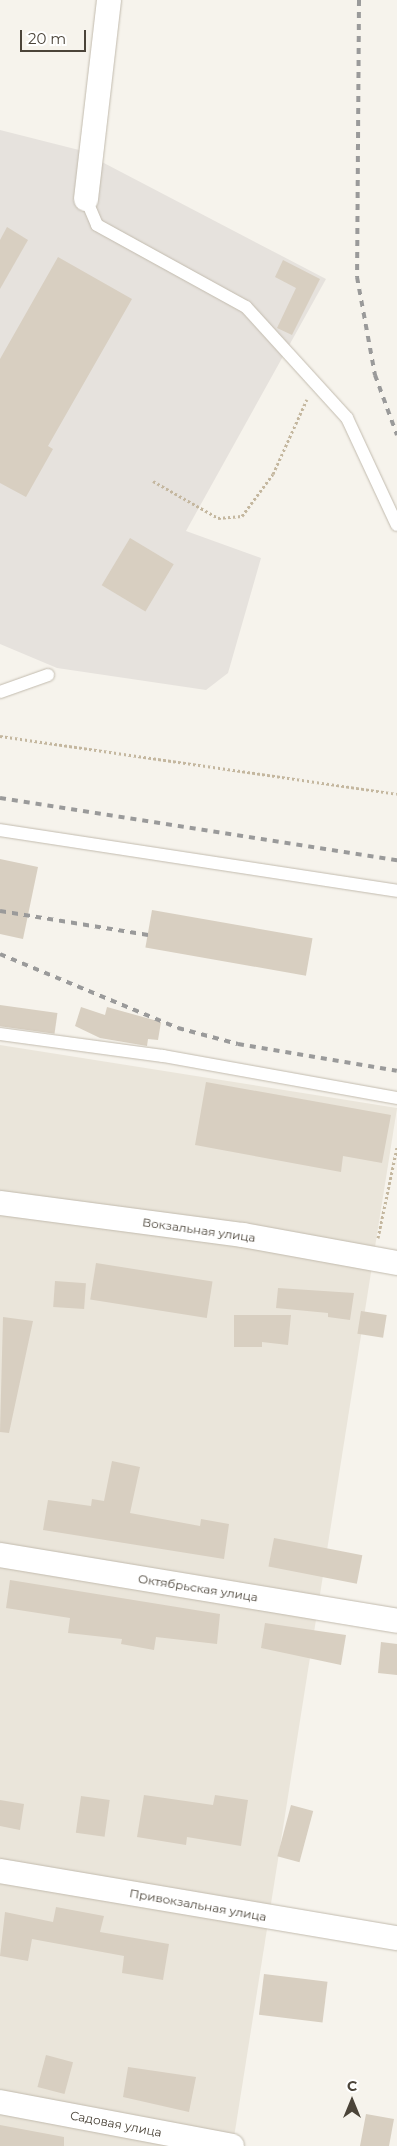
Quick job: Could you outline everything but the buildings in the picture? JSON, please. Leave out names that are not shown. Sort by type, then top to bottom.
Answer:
[{"type":"street","points":[[86,199],[109,0]]},
{"type":"street","name":"Вокзальная улица","points":[[0,1203],[243,1235],[397,1263]]},
{"type":"street","name":"Октябрьская улица","points":[[0,1555],[397,1621]]},
{"type":"street","name":"Привокзальная улица","points":[[0,1871],[397,1938]]},
{"type":"street","name":"Садовая улица","points":[[0,2102],[232,2146]]},
{"type":"lane","points":[[86,199],[97,225],[246,307],[305,376],[347,418],[397,525]]},
{"type":"lane","points":[[0,692],[48,675]]},
{"type":"lane","points":[[0,830],[397,891]]},
{"type":"lane","points":[[0,1034],[163,1056],[397,1098]]},
{"type":"path","points":[[153,481],[218,518],[242,516],[273,474],[307,400],[305,376]]},
{"type":"path","points":[[0,736],[397,794]]},
{"type":"path","points":[[374,1258],[397,1148]]},
{"type":"shaded area","points":[[0,130],[79,150],[326,279],[186,531],[261,558],[228,673],[206,690],[57,668],[0,644]]},
{"type":"shaded area","points":[[0,1045],[397,1108],[233,2146],[0,2146]]},
{"type":"railway","points":[[359,0],[357,277],[375,375],[397,435]]},
{"type":"railway","points":[[0,798],[397,860]]},
{"type":"railway","points":[[0,911],[148,935]]},
{"type":"railway","points":[[0,954],[178,1028],[238,1044],[397,1071]]}]
